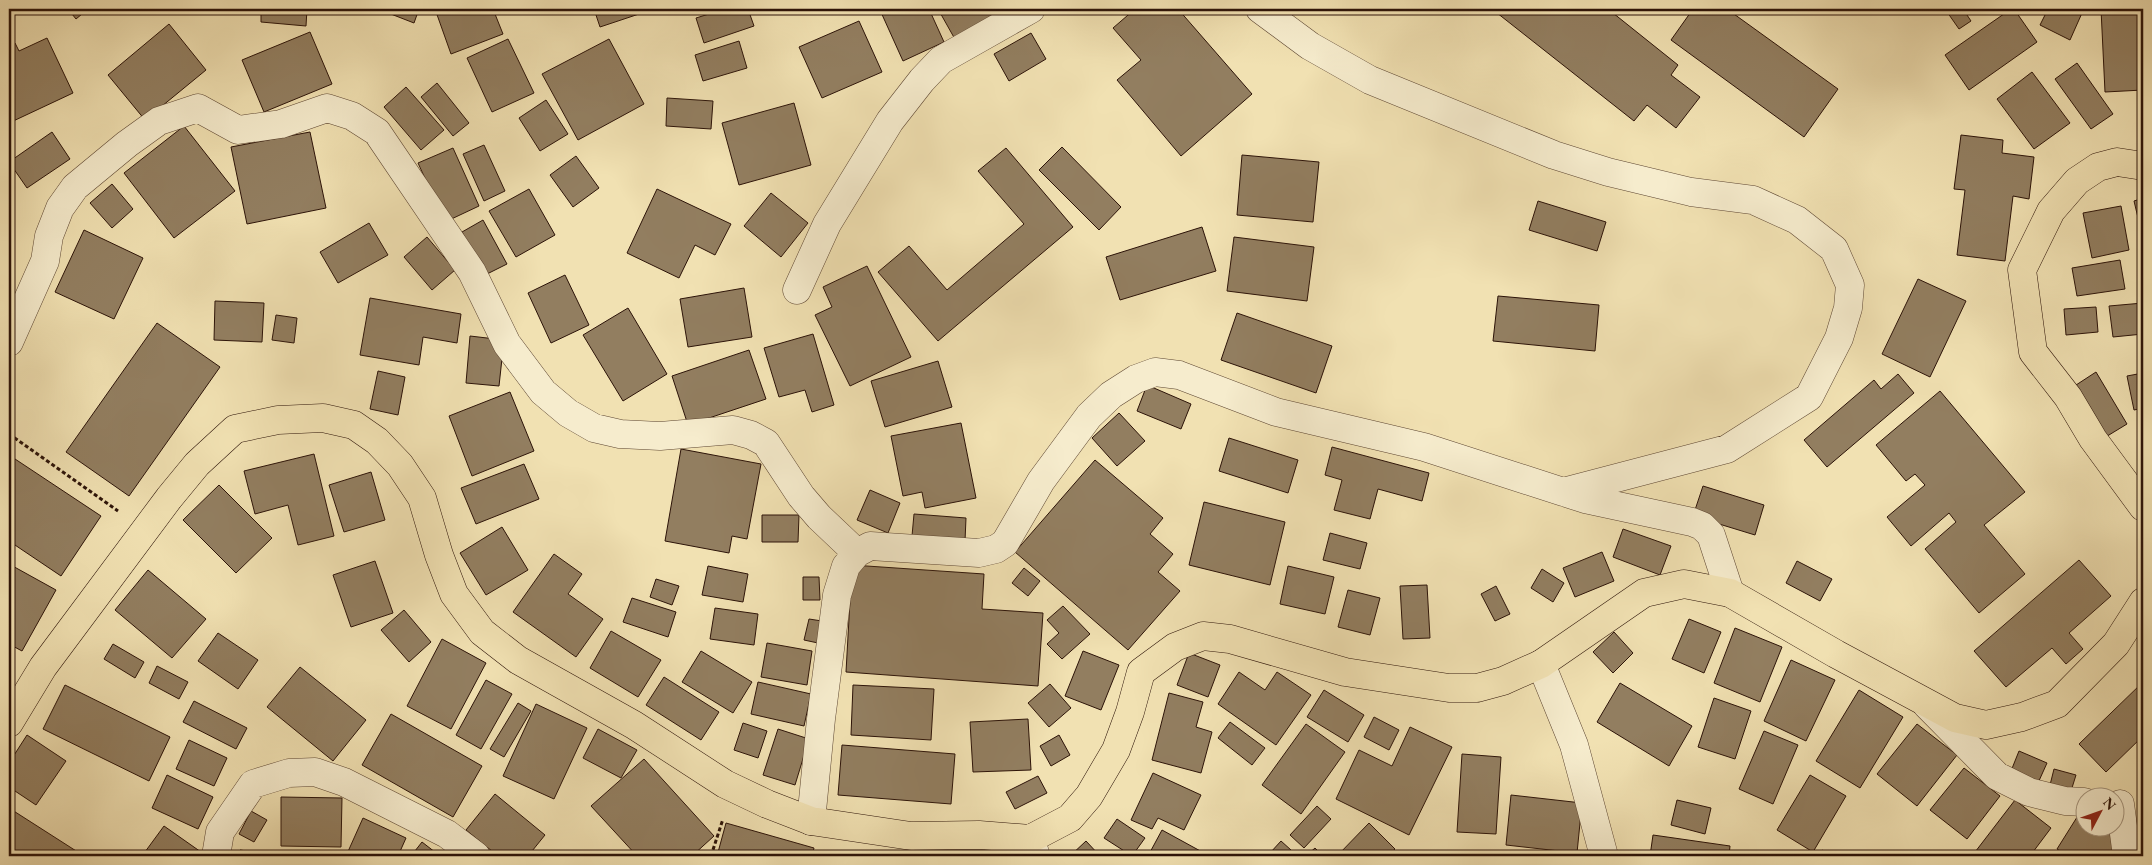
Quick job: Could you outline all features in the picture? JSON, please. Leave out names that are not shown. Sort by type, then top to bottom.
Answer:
[{"type":"main road","points":[[2143,166],[2117,162],[2098,166],[2077,182],[2051,211],[2022,270],[2033,352],[2068,397],[2093,439],[2143,508]]},
{"type":"main road","points":[[9,723],[43,667],[197,464],[235,429],[278,420],[323,418],[354,425],[377,442],[394,459],[422,498],[439,555],[454,594],[482,632],[518,660],[634,725],[733,788],[811,821],[911,836],[979,835],[1033,848],[1070,818],[1089,796],[1116,750],[1130,712],[1141,672],[1175,647],[1204,636],[1230,639],[1344,672],[1449,688],[1477,688],[1503,681],[1541,664],[1644,593],[1684,584],[1730,593],[1836,654],[1955,718],[1986,725],[2022,716],[2057,704],[2116,644],[2143,602]]},
{"type":"street","points":[[797,290],[827,224],[890,121],[922,80],[941,60],[1031,9]]},
{"type":"street","points":[[1260,9],[1310,46],[1370,80],[1554,155],[1608,172],[1691,192],[1753,200],[1797,220],[1834,249],[1850,285],[1848,308],[1839,338],[1809,397],[1727,449],[1563,492]]},
{"type":"street","points":[[9,342],[45,261],[49,236],[60,208],[76,188],[127,144],[159,121],[198,108],[238,130],[280,124],[327,108],[352,116],[377,132],[472,272],[507,344],[544,392],[568,413],[594,428],[620,434],[660,436],[733,430],[751,435],[766,443],[801,496],[819,517],[857,553]]},
{"type":"street","points":[[811,821],[821,719],[837,595],[846,566],[857,553],[870,546],[979,553],[996,549],[1005,543],[1041,481],[1089,416],[1111,395],[1136,379],[1155,372],[1179,376],[1276,412],[1424,447],[1585,499],[1692,522],[1702,526],[1711,535],[1730,593]]},
{"type":"street","points":[[1541,664],[1574,745],[1604,856]]},
{"type":"street","points":[[1920,699],[1996,776],[2029,792],[2074,801]]},
{"type":"street","points":[[216,856],[220,832],[253,784],[289,773],[315,772],[344,782],[446,834],[476,856]]},
{"type":"street","points":[[2126,802],[2127,856]]},
{"type":"path","points":[[9,434],[146,530]]},
{"type":"path","points":[[711,856],[733,788]]},
{"type":"building","points":[[68,9],[88,9],[76,19]]},
{"type":"building","points":[[261,9],[307,9],[306,26],[261,22]]},
{"type":"building","points":[[378,9],[419,9],[414,23]]},
{"type":"building","points":[[435,9],[493,9],[503,34],[451,54]]},
{"type":"building","points":[[594,9],[654,9],[600,27]]},
{"type":"building","points":[[725,9],[748,9],[754,26],[704,43],[696,18]]},
{"type":"building","points":[[929,9],[944,42],[903,61],[880,10]]},
{"type":"building","points":[[938,9],[1012,9],[956,41]]},
{"type":"building","points":[[1135,9],[1178,9],[1252,94],[1181,156],[1117,80],[1141,60],[1113,28]]},
{"type":"building","points":[[1492,9],[1608,9],[1678,65],[1671,75],[1700,97],[1676,128],[1647,105],[1634,121]]},
{"type":"building","points":[[1693,9],[1727,9],[1838,89],[1804,137],[1671,40]]},
{"type":"building","points":[[1945,9],[1963,9],[1971,21],[1959,29]]},
{"type":"building","points":[[2011,9],[2014,9],[2037,42],[1969,90],[1945,55]]},
{"type":"building","points":[[2048,9],[2073,9],[2082,13],[2070,40],[2040,25]]},
{"type":"building","points":[[2101,9],[2143,9],[2143,90],[2105,92]]},
{"type":"building","points":[[859,21],[882,72],[822,98],[799,47]]},
{"type":"building","points":[[169,24],[206,70],[145,120],[108,75]]},
{"type":"building","points":[[310,32],[332,84],[264,112],[242,60]]},
{"type":"building","points":[[1031,33],[1046,59],[1009,81],[994,54]]},
{"type":"building","points":[[47,38],[73,93],[9,123],[9,46],[15,43],[19,51]]},
{"type":"building","points":[[508,39],[534,93],[492,112],[467,58]]},
{"type":"building","points":[[609,39],[644,104],[578,140],[542,74]]},
{"type":"building","points":[[739,41],[747,68],[703,81],[695,55]]},
{"type":"building","points":[[2077,63],[2113,114],[2091,129],[2055,79]]},
{"type":"building","points":[[2032,72],[2070,123],[2034,149],[1997,99]]},
{"type":"building","points":[[437,83],[469,123],[453,136],[421,97]]},
{"type":"building","points":[[406,87],[444,130],[421,150],[384,107]]},
{"type":"building","points":[[667,98],[713,101],[711,129],[666,126]]},
{"type":"building","points":[[546,100],[568,134],[540,151],[519,118]]},
{"type":"building","points":[[794,103],[811,165],[739,185],[722,123]]},
{"type":"building","points":[[184,126],[235,191],[174,238],[124,173]]},
{"type":"building","points":[[52,132],[70,159],[27,188],[9,162]]},
{"type":"building","points":[[310,132],[326,208],[247,224],[231,147]]},
{"type":"building","points":[[1961,135],[2003,140],[2002,153],[2034,157],[2029,199],[2013,196],[2005,261],[1957,255],[1965,190],[1954,189]]},
{"type":"building","points":[[484,145],[505,191],[484,201],[463,154]]},
{"type":"building","points":[[1062,147],[1121,207],[1099,230],[1039,170]]},
{"type":"building","points":[[453,148],[479,206],[445,222],[418,163]]},
{"type":"building","points":[[1006,148],[1073,227],[938,341],[878,272],[909,246],[947,290],[1024,224],[978,171]]},
{"type":"building","points":[[1242,155],[1319,162],[1313,222],[1237,215]]},
{"type":"building","points":[[576,156],[599,188],[573,207],[550,175]]},
{"type":"building","points":[[112,184],[133,209],[112,228],[90,203]]},
{"type":"building","points":[[529,189],[555,235],[516,257],[489,211]]},
{"type":"building","points":[[657,189],[731,224],[715,255],[695,245],[679,278],[627,253]]},
{"type":"building","points":[[771,193],[808,223],[781,257],[744,226]]},
{"type":"building","points":[[2143,198],[2143,221],[2139,222],[2134,201]]},
{"type":"building","points":[[1538,201],[1606,222],[1597,251],[1529,230]]},
{"type":"building","points":[[2121,206],[2129,250],[2092,258],[2083,213]]},
{"type":"building","points":[[483,220],[507,264],[485,275],[462,232]]},
{"type":"building","points":[[369,223],[388,255],[338,283],[320,252]]},
{"type":"building","points":[[1202,227],[1216,271],[1120,300],[1106,257]]},
{"type":"building","points":[[84,230],[143,258],[114,319],[55,292]]},
{"type":"building","points":[[427,237],[455,270],[432,290],[404,257]]},
{"type":"building","points":[[1234,237],[1314,247],[1307,301],[1227,291]]},
{"type":"building","points":[[2120,260],[2125,289],[2077,296],[2072,268]]},
{"type":"building","points":[[867,266],[911,357],[850,386],[815,315],[832,307],[823,287]]},
{"type":"building","points":[[565,275],[589,325],[551,343],[528,293]]},
{"type":"building","points":[[1918,279],[1966,301],[1930,377],[1882,354]]},
{"type":"building","points":[[744,288],[752,337],[688,347],[680,299]]},
{"type":"building","points":[[1498,296],[1599,305],[1595,351],[1493,341]]},
{"type":"building","points":[[370,298],[461,314],[457,343],[423,337],[419,365],[360,355]]},
{"type":"building","points":[[215,301],[264,303],[262,342],[214,340]]},
{"type":"building","points":[[2143,303],[2143,334],[2113,337],[2109,306]]},
{"type":"building","points":[[2096,307],[2098,332],[2066,335],[2064,309]]},
{"type":"building","points":[[628,308],[667,374],[623,401],[583,335]]},
{"type":"building","points":[[1237,313],[1332,346],[1316,393],[1221,360]]},
{"type":"building","points":[[276,315],[297,318],[294,343],[272,340]]},
{"type":"building","points":[[157,323],[220,367],[129,496],[66,452]]},
{"type":"building","points":[[813,334],[834,405],[812,412],[805,390],[779,397],[764,348]]},
{"type":"building","points":[[470,336],[504,340],[499,386],[466,383]]},
{"type":"building","points":[[749,350],[766,399],[688,425],[672,376]]},
{"type":"building","points":[[938,361],[952,407],[885,427],[871,381]]},
{"type":"building","points":[[378,371],[405,377],[398,415],[370,409]]},
{"type":"building","points":[[2096,372],[2127,424],[2104,438],[2073,387]]},
{"type":"building","points":[[2143,373],[2143,408],[2134,410],[2127,376]]},
{"type":"building","points":[[1898,374],[1914,393],[1827,467],[1804,440],[1874,380],[1881,389]]},
{"type":"building","points":[[1147,385],[1191,404],[1181,429],[1137,411]]},
{"type":"building","points":[[1940,391],[2025,492],[1984,525],[2025,574],[1979,613],[1925,549],[1956,522],[1949,513],[1911,546],[1887,517],[1925,485],[1915,474],[1906,481],[1876,445]]},
{"type":"building","points":[[510,392],[534,451],[472,476],[449,416]]},
{"type":"building","points":[[1119,413],[1145,441],[1117,466],[1092,438]]},
{"type":"building","points":[[961,423],[976,498],[925,508],[922,492],[903,496],[891,436]]},
{"type":"building","points":[[1229,438],[1298,460],[1288,493],[1219,471]]},
{"type":"building","points":[[1332,447],[1429,473],[1422,501],[1378,489],[1370,519],[1334,510],[1342,480],[1325,475]]},
{"type":"building","points":[[681,449],[761,464],[747,539],[732,536],[729,553],[665,541]]},
{"type":"building","points":[[314,454],[334,536],[298,545],[288,505],[255,514],[244,471]]},
{"type":"building","points":[[9,455],[101,516],[61,576],[9,541]]},
{"type":"building","points":[[1095,460],[1163,518],[1150,534],[1173,554],[1158,572],[1180,591],[1128,650],[1015,552]]},
{"type":"building","points":[[524,464],[539,499],[476,524],[461,488]]},
{"type":"building","points":[[371,472],[385,520],[344,532],[329,485]]},
{"type":"building","points":[[219,485],[272,538],[236,573],[183,520]]},
{"type":"building","points":[[1703,486],[1764,505],[1755,535],[1693,516]]},
{"type":"building","points":[[870,490],[900,503],[888,533],[857,520]]},
{"type":"building","points":[[1204,502],[1285,522],[1270,585],[1189,565]]},
{"type":"building","points":[[914,514],[966,518],[965,541],[912,536]]},
{"type":"building","points":[[762,515],[799,515],[798,542],[762,542]]},
{"type":"building","points":[[502,527],[528,570],[486,595],[460,553]]},
{"type":"building","points":[[1623,529],[1671,546],[1660,575],[1613,557]]},
{"type":"building","points":[[1330,533],[1367,543],[1360,569],[1323,560]]},
{"type":"building","points":[[1602,552],[1614,581],[1575,597],[1563,568]]},
{"type":"building","points":[[554,554],[582,574],[568,594],[603,619],[576,657],[513,612]]},
{"type":"building","points":[[2079,560],[2111,596],[2069,633],[2083,649],[2066,664],[2052,648],[2006,687],[1974,651]]},
{"type":"building","points":[[375,561],[393,613],[351,627],[333,575]]},
{"type":"building","points":[[1797,561],[1832,579],[1820,601],[1786,583]]},
{"type":"building","points":[[9,564],[56,590],[22,651],[9,644]]},
{"type":"building","points":[[852,565],[984,574],[982,609],[1043,613],[1038,686],[846,672]]},
{"type":"building","points":[[708,566],[748,574],[743,602],[702,595]]},
{"type":"building","points":[[1288,566],[1334,577],[1325,614],[1280,604]]},
{"type":"building","points":[[1024,568],[1040,581],[1028,596],[1012,583]]},
{"type":"building","points":[[1542,569],[1564,583],[1553,602],[1531,588]]},
{"type":"building","points":[[148,570],[206,619],[172,658],[115,610]]},
{"type":"building","points":[[803,577],[819,577],[820,600],[803,600]]},
{"type":"building","points":[[656,579],[679,586],[672,605],[650,597]]},
{"type":"building","points":[[1427,585],[1430,638],[1403,639],[1400,586]]},
{"type":"building","points":[[1496,586],[1510,614],[1495,621],[1481,594]]},
{"type":"building","points":[[1348,590],[1380,598],[1370,635],[1338,627]]},
{"type":"building","points":[[632,598],[676,612],[668,637],[623,622]]},
{"type":"building","points":[[1063,606],[1090,634],[1062,659],[1047,644],[1059,633],[1047,620]]},
{"type":"building","points":[[715,608],[758,614],[754,645],[710,639]]},
{"type":"building","points":[[404,610],[431,642],[409,662],[381,630]]},
{"type":"building","points":[[809,619],[822,621],[818,643],[804,640]]},
{"type":"building","points":[[1689,619],[1721,632],[1704,673],[1672,659]]},
{"type":"building","points":[[1735,628],[1782,647],[1760,702],[1714,683]]},
{"type":"building","points":[[611,631],[661,660],[638,697],[590,668]]},
{"type":"building","points":[[1614,632],[1633,653],[1613,673],[1593,652]]},
{"type":"building","points":[[218,633],[258,660],[238,689],[198,661]]},
{"type":"building","points":[[442,639],[486,663],[451,729],[407,706]]},
{"type":"building","points":[[767,643],[812,651],[807,685],[761,677]]},
{"type":"building","points":[[113,644],[144,662],[135,678],[104,659]]},
{"type":"building","points":[[701,651],[752,682],[733,713],[682,682]]},
{"type":"building","points":[[1083,651],[1119,665],[1101,710],[1065,696]]},
{"type":"building","points":[[1189,653],[1220,665],[1208,697],[1177,685]]},
{"type":"building","points":[[1791,660],[1835,680],[1806,741],[1764,721]]},
{"type":"building","points":[[157,666],[188,682],[179,699],[149,683]]},
{"type":"building","points":[[300,667],[366,720],[333,761],[267,707]]},
{"type":"building","points":[[1239,672],[1265,690],[1277,672],[1311,695],[1276,745],[1218,704]]},
{"type":"building","points":[[664,677],[719,712],[701,740],[646,705]]},
{"type":"building","points":[[486,680],[512,694],[481,749],[456,735]]},
{"type":"building","points":[[758,682],[811,694],[804,726],[751,714]]},
{"type":"building","points":[[2143,682],[2143,736],[2106,772],[2079,744]]},
{"type":"building","points":[[1620,683],[1692,726],[1669,766],[1597,722]]},
{"type":"building","points":[[1050,684],[1071,708],[1049,727],[1028,703]]},
{"type":"building","points":[[65,685],[170,737],[149,781],[43,729]]},
{"type":"building","points":[[853,685],[934,689],[931,740],[851,735]]},
{"type":"building","points":[[1324,690],[1364,715],[1348,742],[1307,717]]},
{"type":"building","points":[[1859,690],[1903,717],[1860,788],[1816,761]]},
{"type":"building","points":[[1169,693],[1203,702],[1196,727],[1212,732],[1201,773],[1152,760]]},
{"type":"building","points":[[1714,698],[1751,711],[1735,759],[1698,747]]},
{"type":"building","points":[[194,701],[247,728],[236,749],[183,722]]},
{"type":"building","points":[[518,703],[531,711],[504,757],[490,749]]},
{"type":"building","points":[[536,704],[587,728],[554,799],[503,776]]},
{"type":"building","points":[[391,714],[482,766],[453,817],[362,765]]},
{"type":"building","points":[[1374,717],[1399,730],[1389,750],[1364,737]]},
{"type":"building","points":[[1028,719],[1031,770],[973,772],[970,722]]},
{"type":"building","points":[[1230,722],[1265,748],[1252,765],[1218,738]]},
{"type":"building","points":[[743,723],[767,731],[758,758],[734,750]]},
{"type":"building","points":[[1306,724],[1345,752],[1301,814],[1262,785]]},
{"type":"building","points":[[1917,724],[1957,755],[1917,806],[1877,774]]},
{"type":"building","points":[[1410,727],[1452,747],[1409,835],[1336,799],[1359,750],[1392,766]]},
{"type":"building","points":[[598,729],[637,750],[621,778],[583,758]]},
{"type":"building","points":[[778,729],[809,739],[795,785],[763,775]]},
{"type":"building","points":[[1764,731],[1798,745],[1773,804],[1739,789]]},
{"type":"building","points":[[27,735],[66,761],[36,805],[9,787],[9,763]]},
{"type":"building","points":[[1059,735],[1070,755],[1051,766],[1040,746]]},
{"type":"building","points":[[189,740],[227,758],[214,786],[176,769]]},
{"type":"building","points":[[842,745],[955,754],[951,804],[838,795]]},
{"type":"building","points":[[2019,751],[2047,763],[2038,783],[2011,771]]},
{"type":"building","points":[[1462,754],[1501,757],[1496,834],[1457,832]]},
{"type":"building","points":[[644,759],[714,836],[692,856],[637,856],[591,806]]},
{"type":"building","points":[[1964,768],[2000,796],[1967,839],[1930,810]]},
{"type":"building","points":[[2054,769],[2076,775],[2071,791],[2050,785]]},
{"type":"building","points":[[1153,773],[1201,795],[1184,830],[1158,818],[1152,829],[1131,820]]},
{"type":"building","points":[[167,775],[213,797],[198,829],[152,808]]},
{"type":"building","points":[[1810,775],[1846,796],[1813,852],[1777,830]]},
{"type":"building","points":[[1038,776],[1047,793],[1015,809],[1006,792]]},
{"type":"building","points":[[495,794],[545,835],[528,856],[498,856],[466,830]]},
{"type":"building","points":[[1511,795],[1582,803],[1577,853],[1506,845]]},
{"type":"building","points":[[281,797],[342,798],[341,847],[281,846]]},
{"type":"building","points":[[1677,800],[1711,808],[1705,834],[1671,825]]},
{"type":"building","points":[[2015,800],[2051,828],[2030,856],[1972,856]]},
{"type":"building","points":[[1317,806],[1331,819],[1304,848],[1290,835]]},
{"type":"building","points":[[9,808],[84,856],[9,856]]},
{"type":"building","points":[[251,811],[267,820],[254,842],[239,834]]},
{"type":"building","points":[[363,818],[406,838],[398,856],[346,856]]},
{"type":"building","points":[[1117,819],[1145,838],[1132,856],[1104,838]]},
{"type":"building","points":[[2074,822],[2074,838],[2115,838],[2120,841],[2111,856],[2068,856],[2057,849]]},
{"type":"building","points":[[726,823],[814,848],[812,856],[717,856]]},
{"type":"building","points":[[1369,823],[1395,849],[1387,856],[1337,856]]},
{"type":"building","points":[[164,826],[201,852],[198,856],[142,856]]},
{"type":"building","points":[[2143,826],[2143,842],[2137,830]]},
{"type":"building","points":[[1162,830],[1204,853],[1202,856],[1148,856]]},
{"type":"building","points":[[1653,835],[1730,846],[1729,856],[1650,856]]},
{"type":"building","points":[[1086,841],[1100,856],[1070,856]]},
{"type":"building","points":[[1281,841],[1291,850],[1285,856],[1274,856],[1270,853]]},
{"type":"building","points":[[422,842],[440,856],[411,856]]},
{"type":"building","points":[[1315,848],[1323,856],[1306,856]]},
{"type":"building","points":[[240,850],[282,856],[240,856]]},
{"type":"building","points":[[1822,850],[1832,856],[1818,856]]}]
